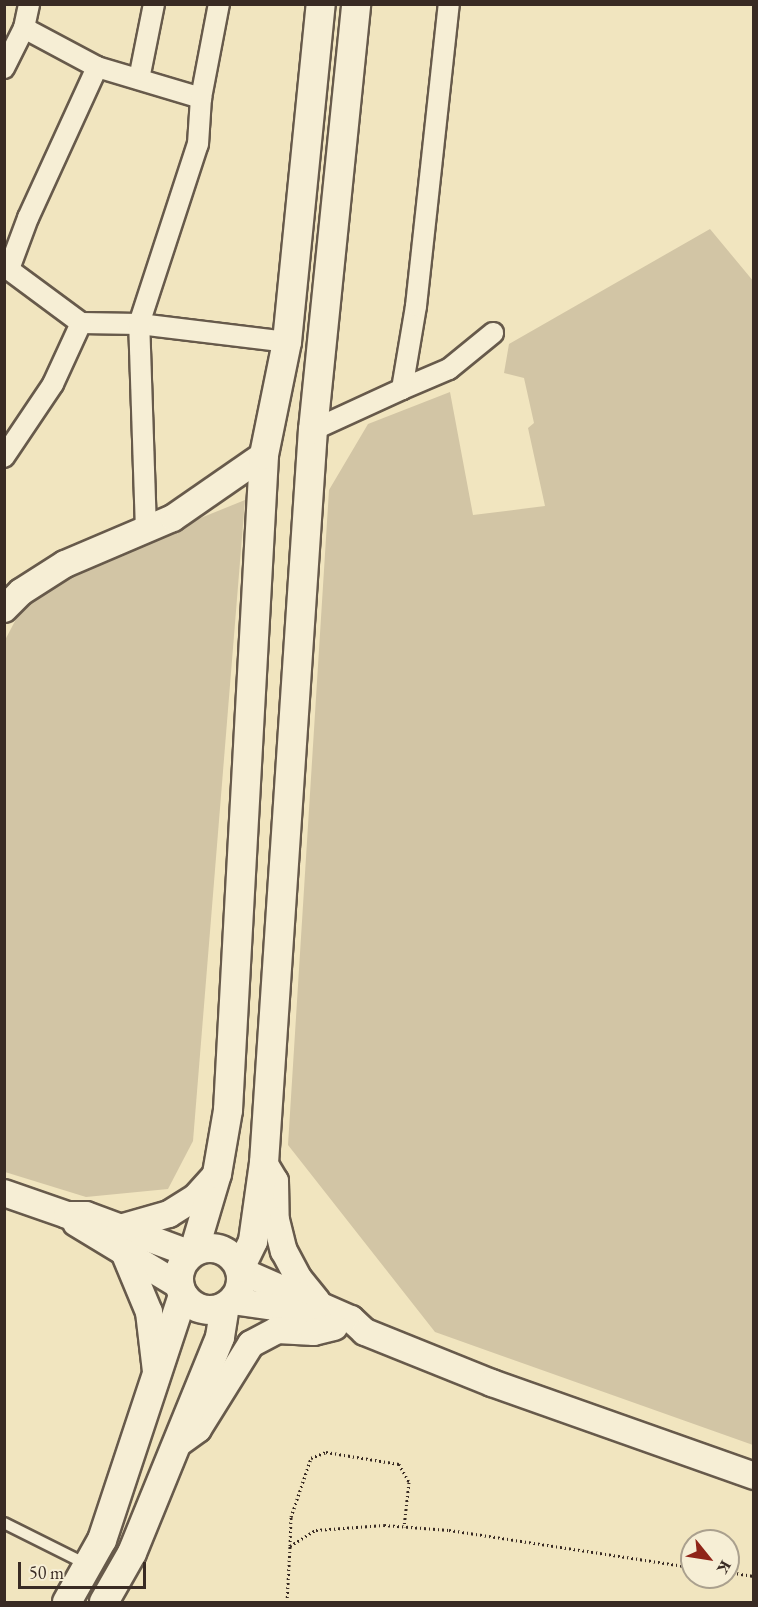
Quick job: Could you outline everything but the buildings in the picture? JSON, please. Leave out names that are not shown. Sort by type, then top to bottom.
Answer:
[{"type":"main road","points":[[67,1602],[102,1540],[156,1383],[182,1290],[181,1268],[193,1253],[217,1174],[228,1110],[264,455],[287,342],[321,4]]},
{"type":"main road","points":[[104,1602],[132,1553],[220,1337],[229,1304],[241,1288],[241,1270],[253,1241],[264,1163],[313,430],[356,4]]},
{"type":"main road","points":[[193,1253],[221,1249],[241,1270]]},
{"type":"main road","points":[[182,1290],[197,1308],[229,1304]]},
{"type":"street","points":[[4,68],[24,28],[29,4]]},
{"type":"street","points":[[139,79],[154,4]]},
{"type":"street","points":[[146,530],[139,324],[198,144],[201,98],[219,4]]},
{"type":"street","points":[[402,389],[416,306],[449,4]]},
{"type":"street","points":[[24,28],[97,68],[201,98]]},
{"type":"street","points":[[97,68],[7,268],[81,323],[139,324],[287,342]]},
{"type":"street","points":[[7,448],[53,384],[81,323]]},
{"type":"street","points":[[313,430],[449,369],[493,333]]},
{"type":"street","points":[[4,609],[21,592],[65,564],[173,518],[264,455]]},
{"type":"street","points":[[264,1163],[275,1181],[276,1220],[284,1251],[299,1279],[328,1316]]},
{"type":"street","points":[[122,1240],[196,1197],[217,1174]]},
{"type":"street","points":[[4,1193],[67,1215],[122,1240],[193,1253]]},
{"type":"street","points":[[122,1240],[182,1290]]},
{"type":"street","points":[[122,1240],[149,1312],[156,1383]]},
{"type":"street","points":[[241,1270],[328,1316],[492,1383],[753,1476]]},
{"type":"street","points":[[229,1304],[328,1316]]},
{"type":"street","points":[[176,1445],[198,1429],[251,1344],[277,1330],[314,1332],[328,1316]]},
{"type":"lane","points":[[4,1523],[88,1565]]},
{"type":"path","points":[[286,1602],[291,1517],[311,1458],[326,1452],[399,1464],[409,1482],[404,1527]]},
{"type":"path","points":[[290,1546],[316,1530],[404,1527],[449,1530],[680,1565]]},
{"type":"shaded area","points":[[710,229],[754,282],[753,1445],[435,1332],[288,1145],[329,490],[368,424],[450,392],[473,515],[545,506],[528,428],[534,423],[524,378],[504,373],[509,344]]},
{"type":"shaded area","points":[[245,500],[193,1141],[168,1189],[86,1197],[5,1172],[4,642],[25,602],[119,551]]}]
